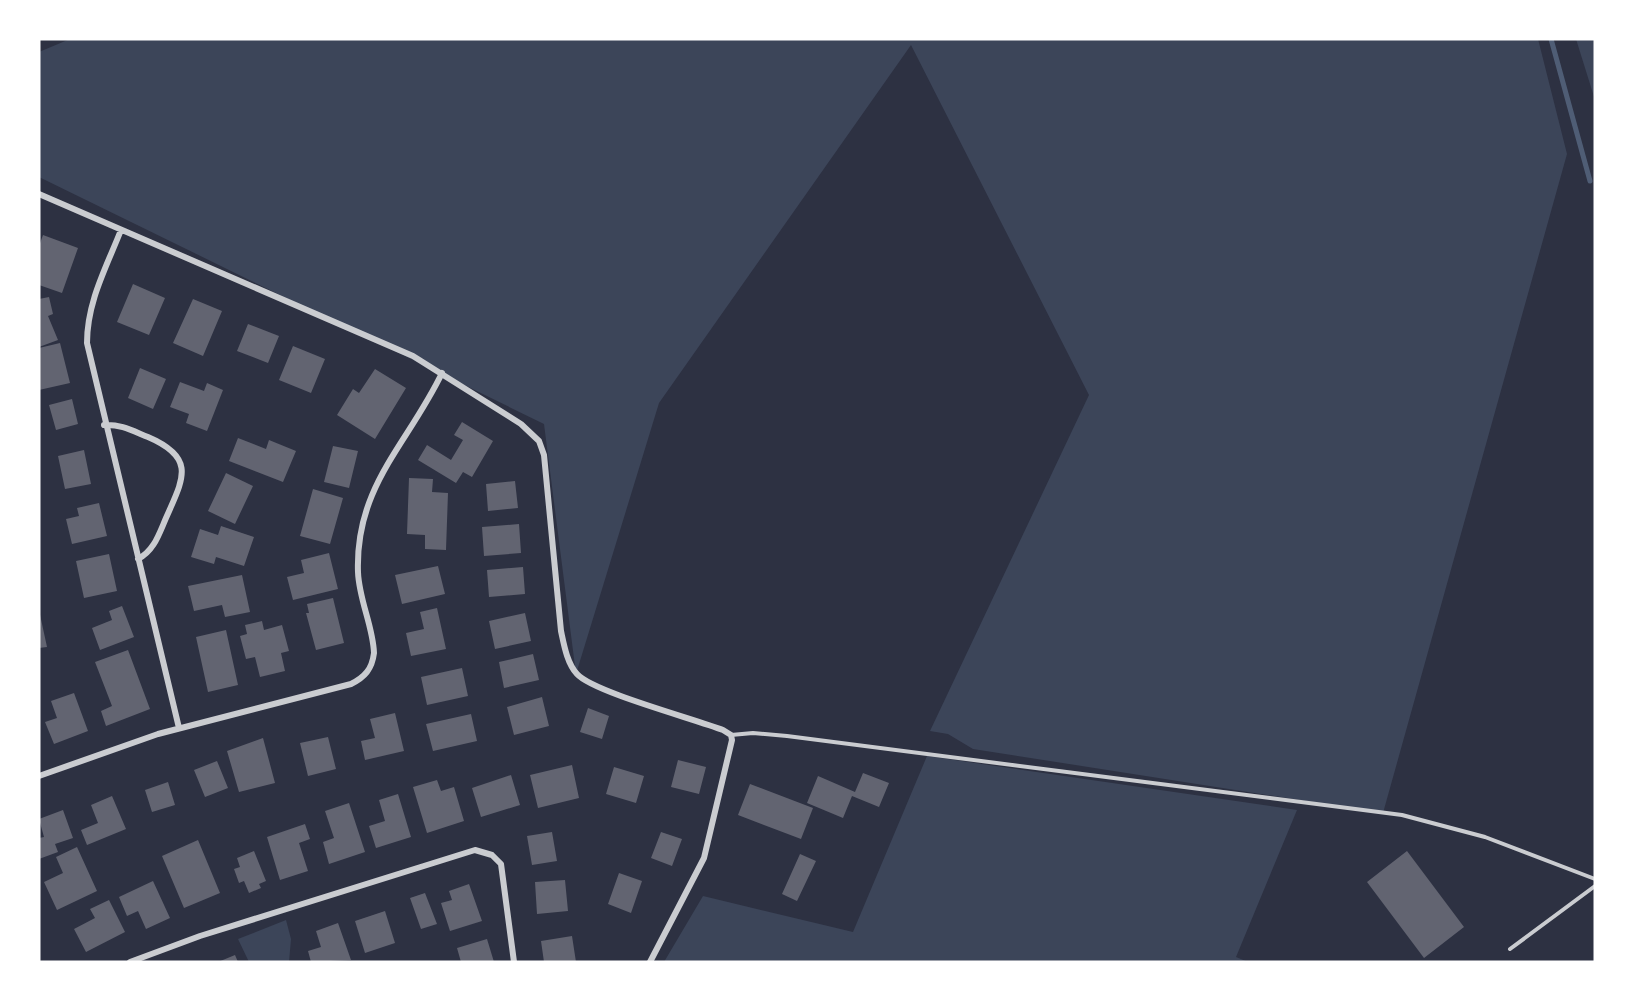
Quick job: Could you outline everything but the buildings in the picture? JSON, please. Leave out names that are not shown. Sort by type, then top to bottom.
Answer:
[{"type":"street","points":[[39,194],[412,356],[529,429],[543,448],[561,631],[567,655],[576,674],[602,688],[718,728],[731,735],[730,751],[704,858],[650,962]]},
{"type":"street","points":[[121,230],[94,294],[87,334],[88,354],[178,728]]},
{"type":"street","points":[[39,776],[178,728],[351,684],[368,671],[373,660],[374,647],[358,571],[364,517],[380,474],[430,396],[442,373]]},
{"type":"street","points":[[104,425],[118,425],[164,444],[173,450],[180,461],[180,486],[152,549],[138,559]]},
{"type":"street","points":[[130,962],[200,936],[475,850],[492,855],[501,864],[514,962]]},
{"type":"lane","points":[[731,735],[787,736],[1402,815],[1485,837],[1595,879]]},
{"type":"lane","points":[[1510,949],[1595,886]]},
{"type":"shaded area","points":[[70,39],[1538,39],[1567,154],[1383,813],[973,749],[948,734],[930,731],[1089,395],[911,45],[659,403],[576,674],[544,424],[39,177],[39,52]]},
{"type":"shaded area","points":[[1576,39],[1595,39],[1595,100]]},
{"type":"shaded area","points":[[927,756],[1297,810],[1236,957],[1248,962],[664,962],[703,896],[853,932]]},
{"type":"shaded area","points":[[286,920],[291,939],[289,962],[249,962],[238,939]]},
{"type":"waterway","points":[[1551,39],[1590,181]]}]
